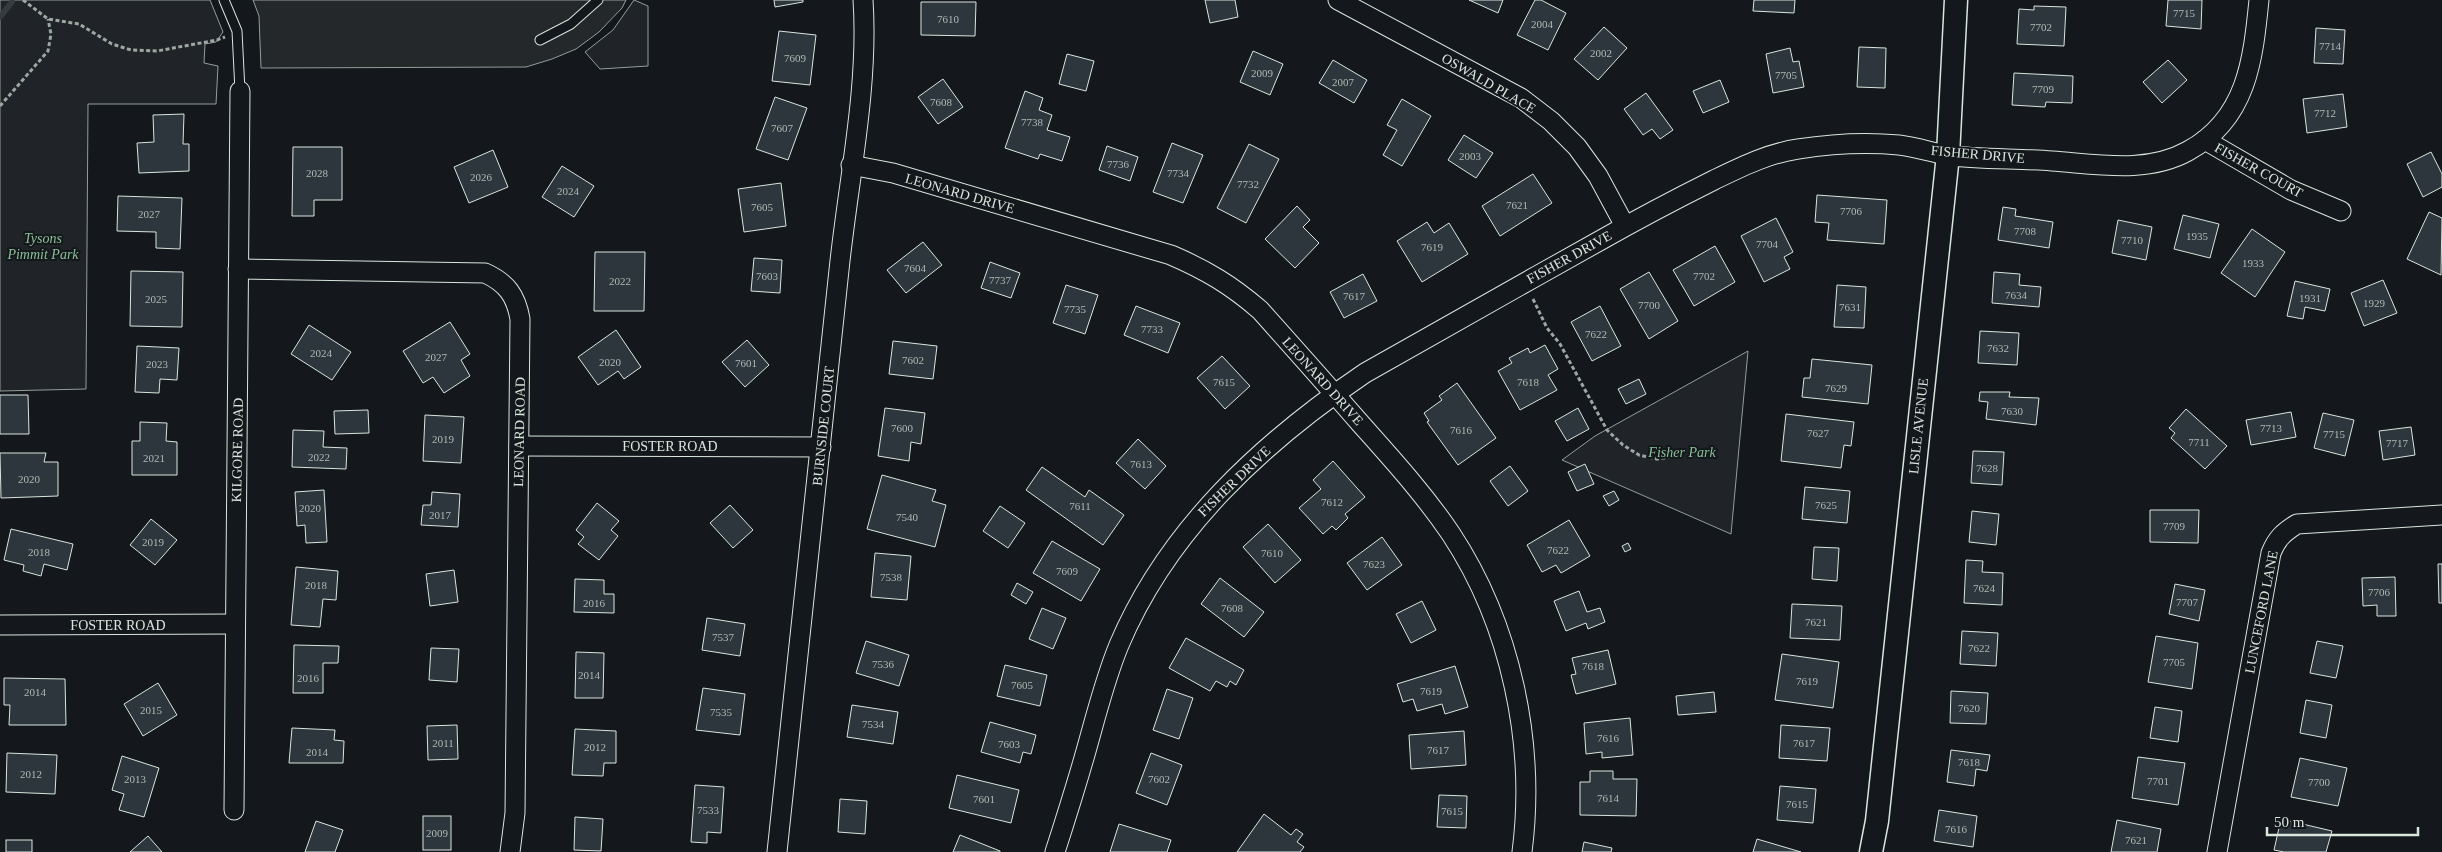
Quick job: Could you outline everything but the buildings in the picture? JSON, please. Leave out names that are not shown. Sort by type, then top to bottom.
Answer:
[{"type":"street","name":"BURNSIDE COURT","points":[[776,852],[863,61],[863,0]]},
{"type":"street","name":"OSWALD PLACE","points":[[1338,0],[1521,98],[1551,121],[1577,147],[1598,176],[1625,226]]},
{"type":"street","name":"LISLE AVENUE","points":[[1871,852],[1878,811],[1894,642],[1948,155],[1956,0]]},
{"type":"street","name":"FISHER DRIVE","points":[[1055,852],[1099,704],[1119,646],[1147,590],[1171,552],[1198,516],[1232,480],[1290,429],[1334,394],[1365,373],[1625,226],[1742,167],[1780,153],[1800,148],[1856,144],[1900,145],[1948,155],[2141,166],[2167,160],[2188,151],[2205,140],[2228,116],[2236,104],[2248,77],[2255,45],[2259,0]]},
{"type":"street","name":"KILGORE ROAD","points":[[234,810],[240,91]]},
{"type":"street","name":"FISHER COURT","points":[[2205,140],[2291,190],[2341,211]]},
{"type":"street","name":"LEONARD DRIVE","points":[[851,165],[893,173],[1171,255],[1208,271],[1235,288],[1260,310],[1415,484],[1452,535],[1480,587],[1508,661],[1519,712],[1524,747],[1526,790],[1522,852]]},
{"type":"street","name":"LEONARD ROAD","points":[[238,269],[467,272],[485,273],[512,280],[520,319],[515,803],[510,852]]},
{"type":"street","name":"FOSTER ROAD","points":[[519,446],[821,447]]},
{"type":"street","name":"LUNCEFORD LANE","points":[[2217,852],[2271,553],[2276,542],[2283,533],[2297,524],[2442,515]]},
{"type":"street","name":"FOSTER ROAD","points":[[0,625],[235,624]]},
{"type":"lane","points":[[224,0],[237,31],[240,91]]},
{"type":"lane","points":[[540,40],[571,24],[598,0]]},
{"type":"path","points":[[23,0],[48,19],[79,24],[112,44],[131,50],[157,51],[217,40],[237,31]]},
{"type":"path","points":[[0,106],[48,51],[51,34],[48,19]]},
{"type":"path","points":[[1525,282],[1547,328],[1560,344],[1606,430],[1623,446],[1640,455],[1657,460],[1676,456]]},
{"type":"green space","name":"Tysons Pimmit Park","points":[[0,0],[210,0],[223,32],[216,42],[205,44],[204,63],[218,66],[216,104],[88,104],[86,389],[0,391]]},
{"type":"green space","points":[[634,0],[648,6],[648,66],[600,69],[585,52],[613,30]]},
{"type":"green space","name":"Fisher Park","points":[[1748,351],[1731,534],[1562,460],[1595,436]]},
{"type":"shaded area","points":[[253,0],[626,0],[622,8],[599,32],[576,49],[526,67],[261,68],[259,16]]},
{"type":"waterway","points":[[0,17],[12,2]]}]
